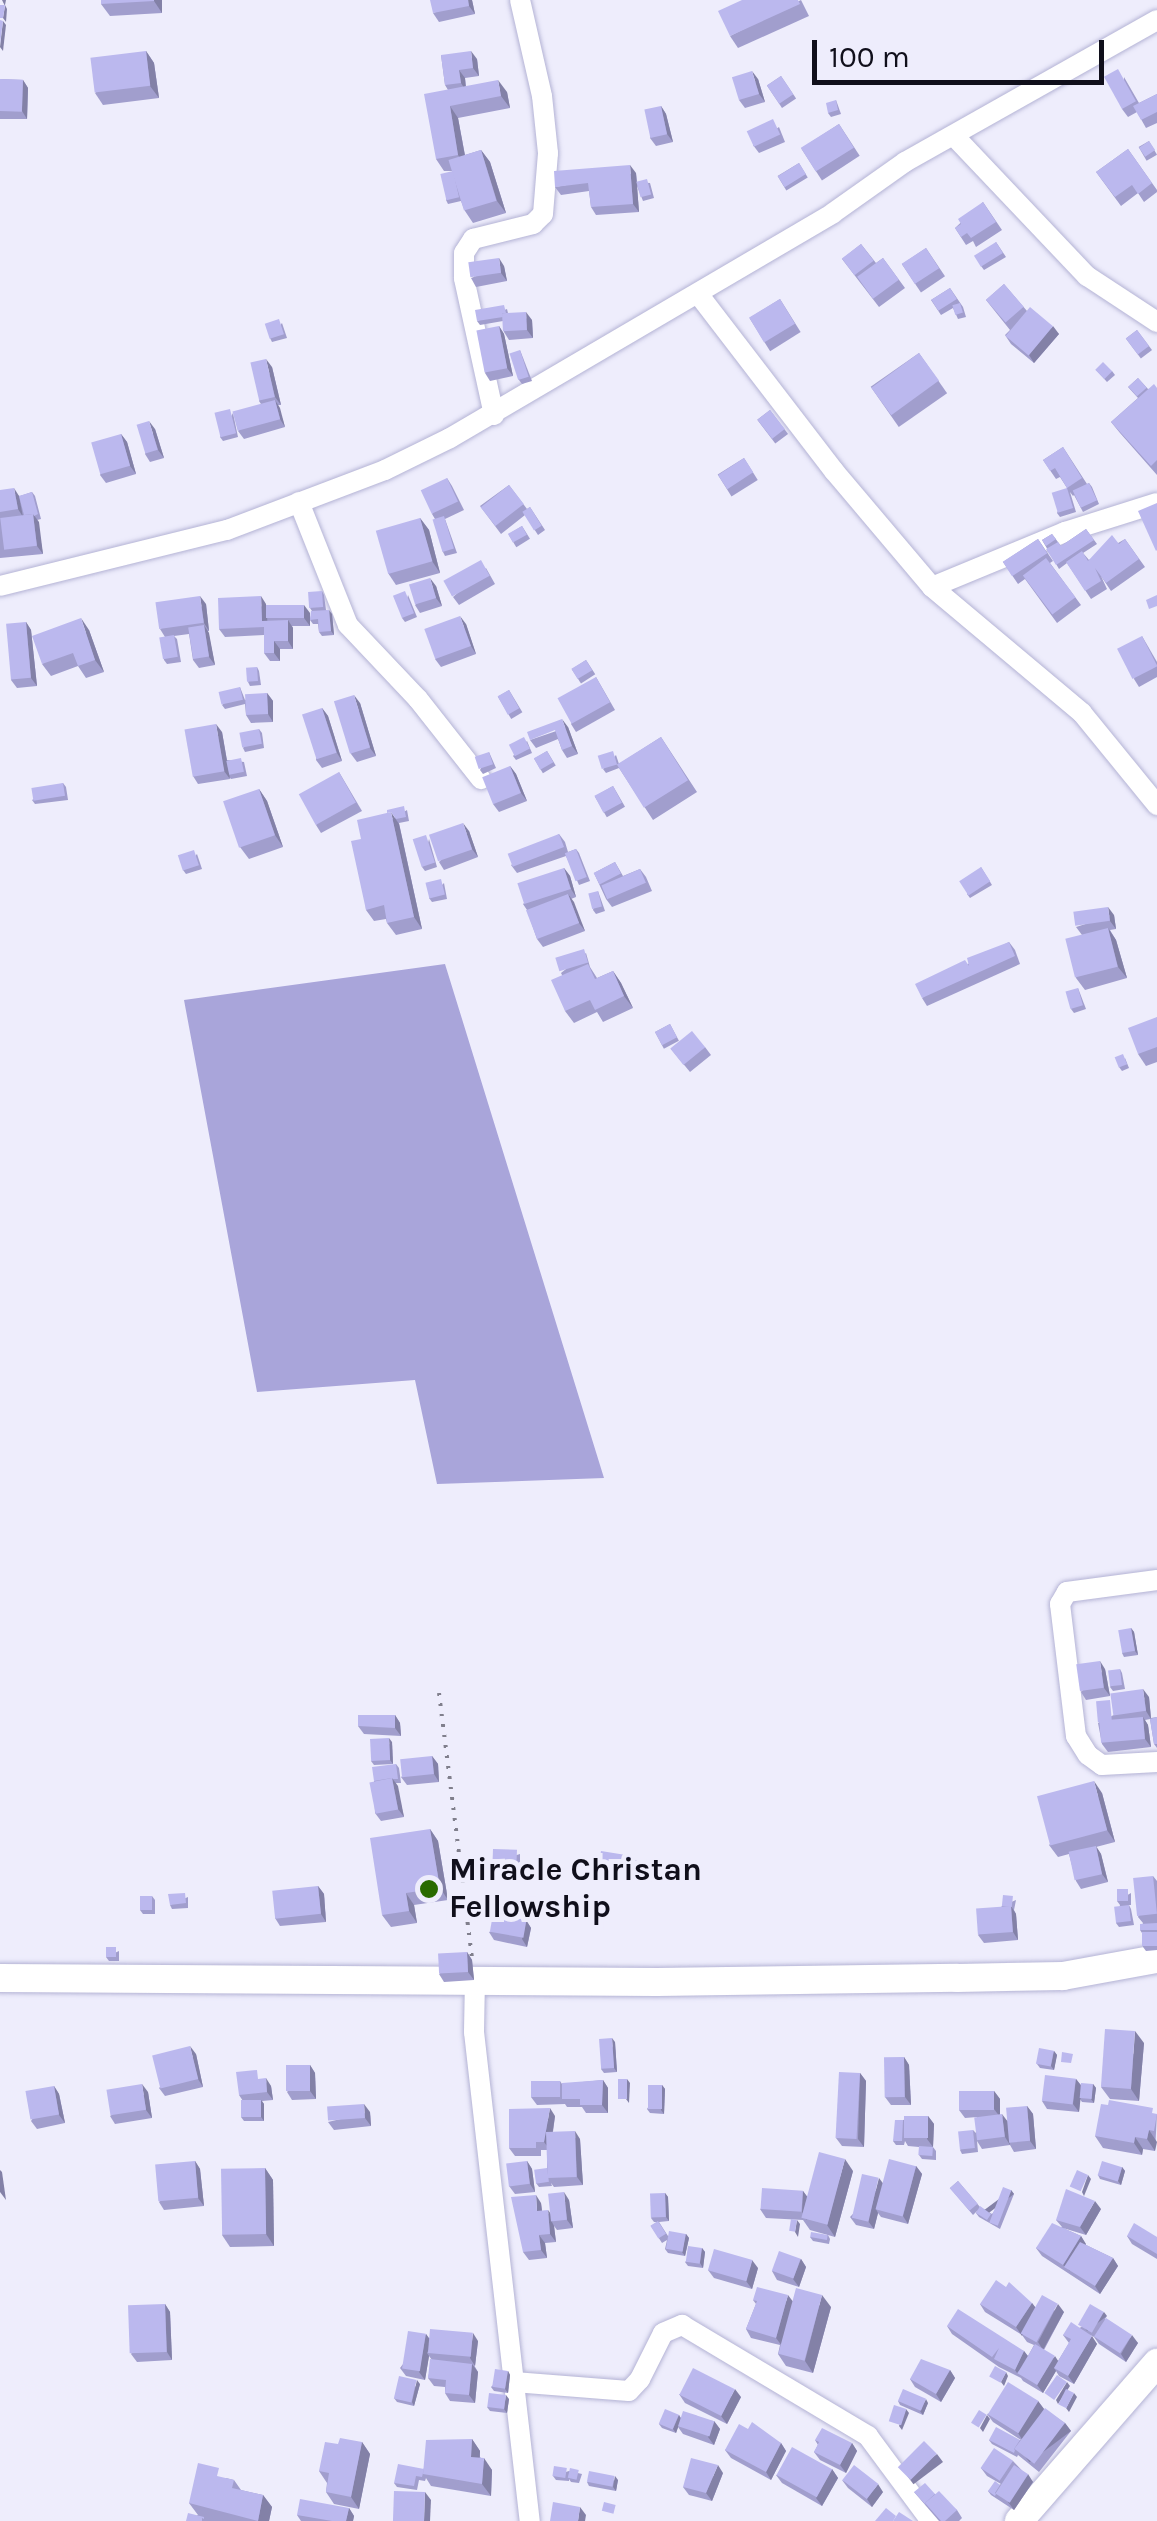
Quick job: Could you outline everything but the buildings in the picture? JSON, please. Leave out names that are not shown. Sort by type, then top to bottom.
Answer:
[{"type":"street","points":[[494,415],[464,278],[464,253],[473,238],[533,224],[543,214],[548,153],[538,77],[520,0]]},
{"type":"street","points":[[0,586],[227,530],[385,470],[494,415],[833,214],[905,162],[1157,20]]},
{"type":"street","points":[[955,137],[1087,276],[1157,322]]},
{"type":"street","points":[[699,295],[834,471],[932,587],[1082,714],[1157,805]]},
{"type":"street","points":[[298,502],[348,625],[418,699],[481,779]]},
{"type":"street","points":[[932,587],[1065,532],[1157,504]]},
{"type":"street","points":[[1157,1580],[1068,1592],[1060,1604],[1076,1736],[1088,1755],[1102,1764],[1157,1762]]},
{"type":"street","points":[[0,1978],[657,1982],[1063,1976],[1157,1959]]},
{"type":"street","points":[[475,1979],[474,2032],[505,2270],[530,2521]]},
{"type":"street","points":[[514,2382],[629,2391],[640,2380],[663,2333],[682,2325],[868,2436],[930,2521]]},
{"type":"street","points":[[1019,2521],[1157,2364]]},
{"type":"path","points":[[439,1694],[475,1979]]},
{"type":"shaded area","points":[[445,964],[604,1478],[437,1484],[415,1380],[257,1392],[184,1000]]},
{"type":"place","name":"Miracle Christan Fellowship","points":[[429,1889]]}]
